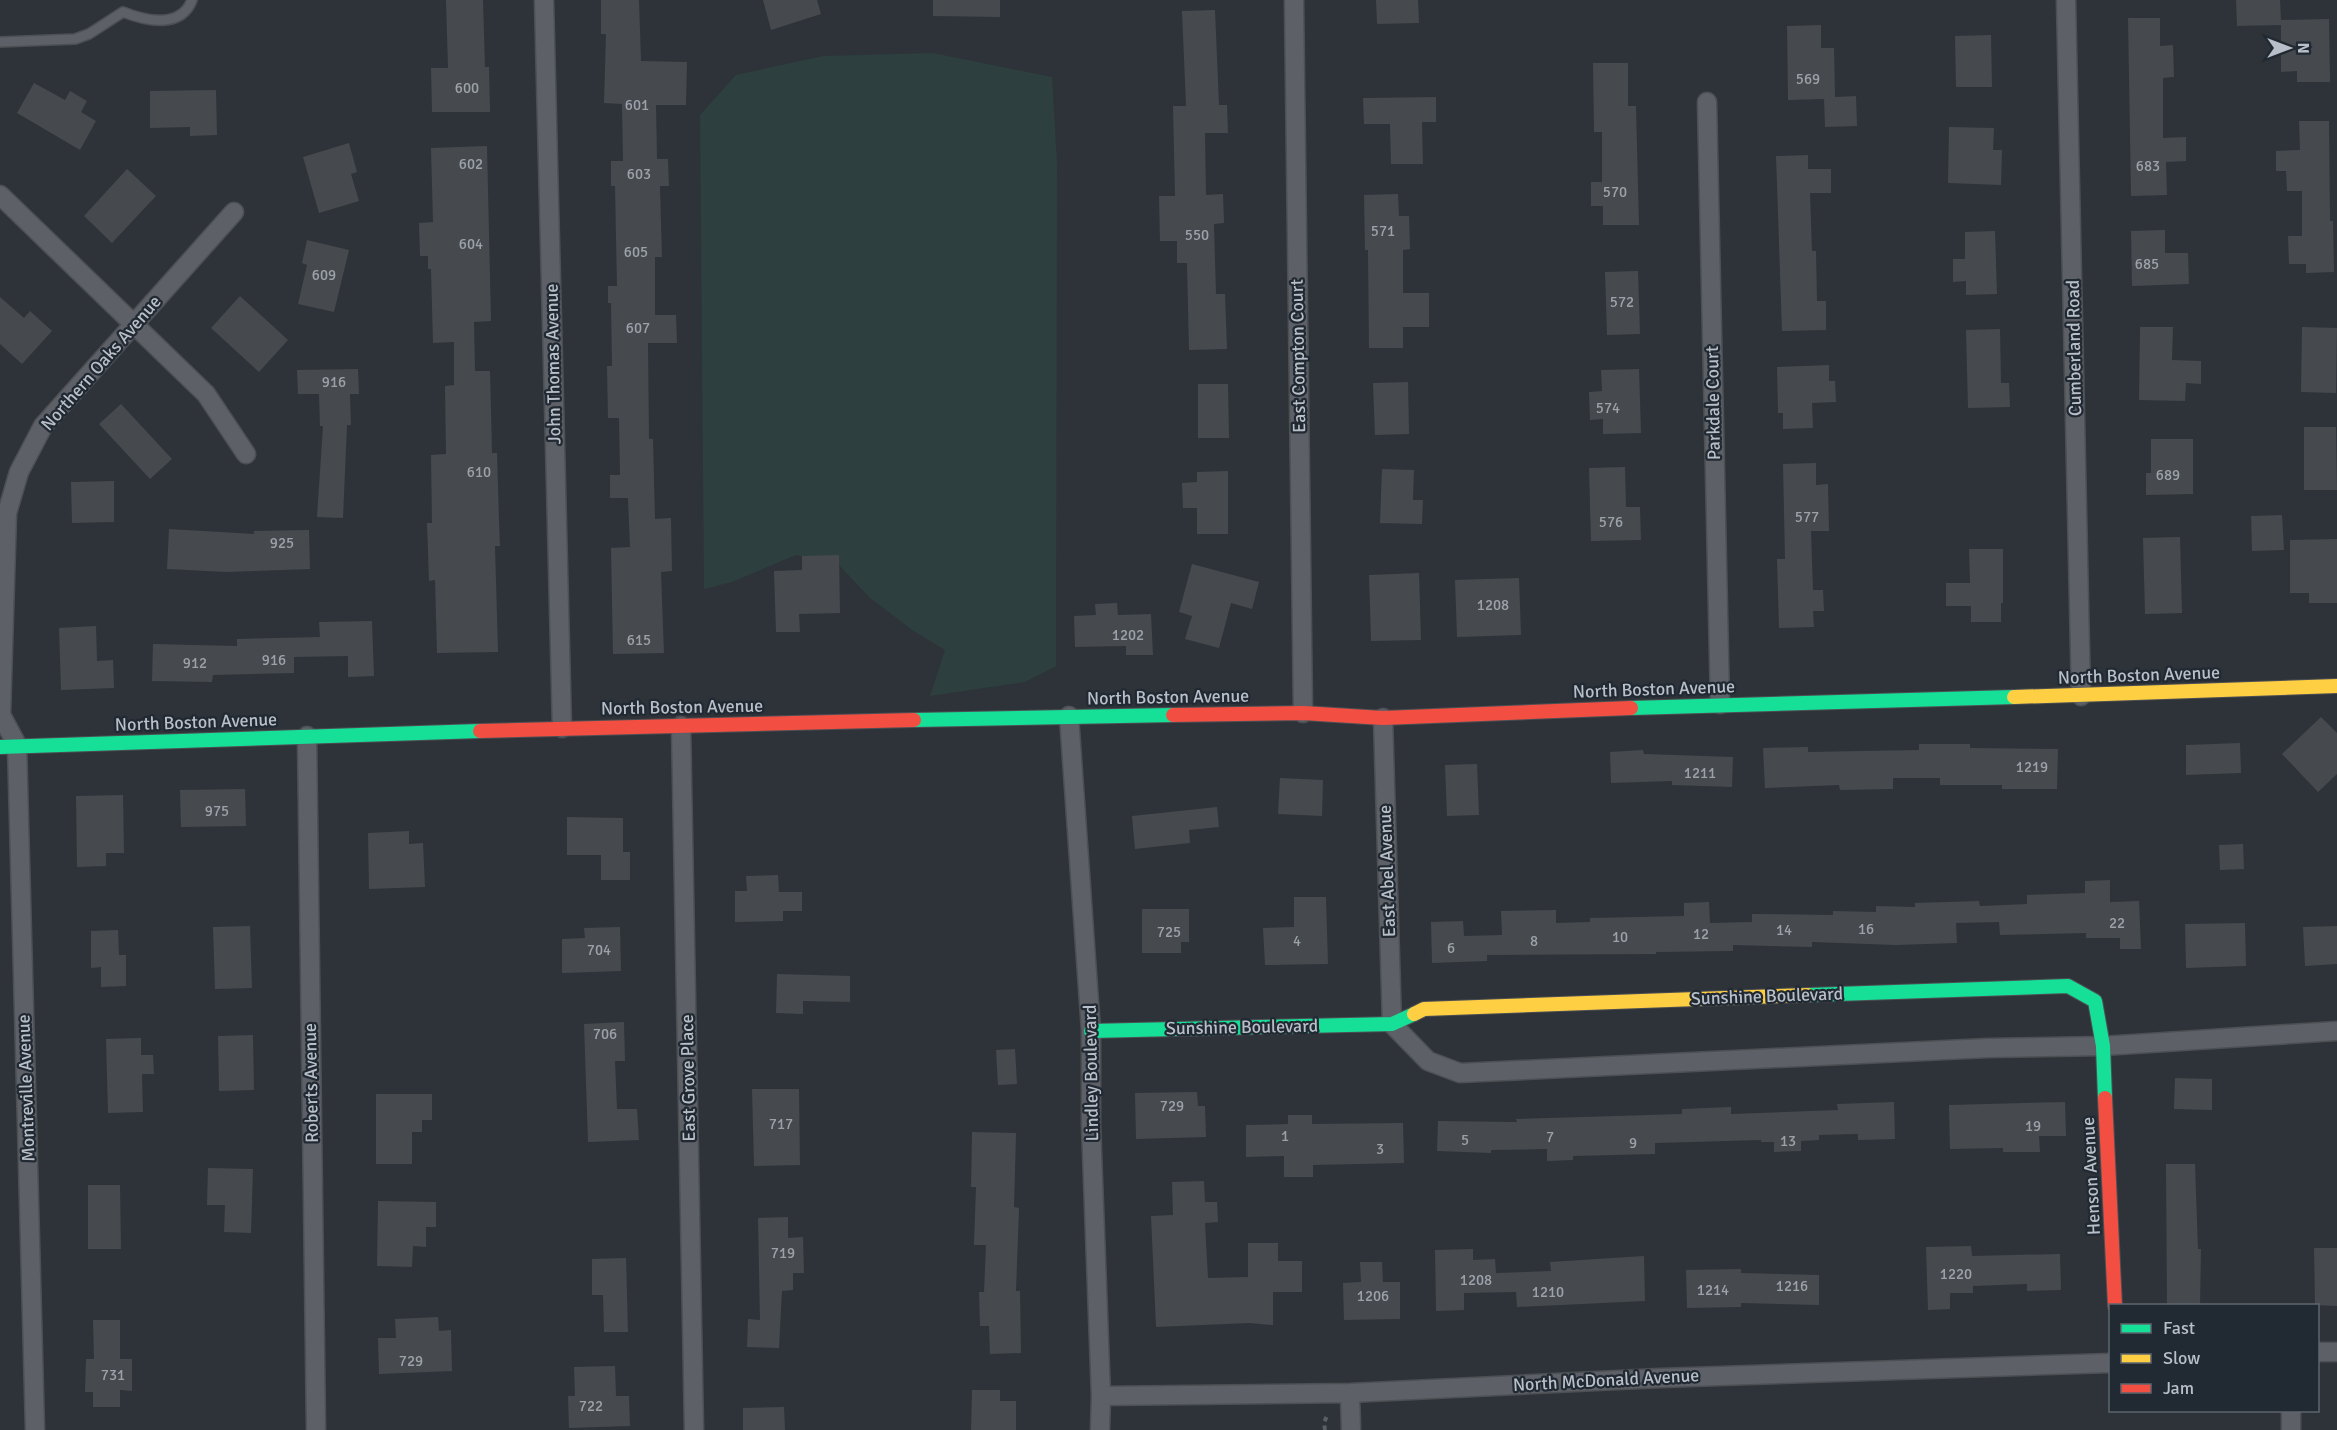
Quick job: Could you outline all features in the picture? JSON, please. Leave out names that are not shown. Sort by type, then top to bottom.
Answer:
[{"type":"street","name":"John Thomas Avenue","points":[[544,0],[562,728]]},
{"type":"street","name":"East Compton Court","points":[[1294,0],[1303,713]]},
{"type":"street","name":"Cumberland Road","points":[[2067,0],[2081,696]]},
{"type":"street","name":"Parkdale Court","points":[[1707,102],[1720,704]]},
{"type":"street","points":[[0,195],[206,394],[246,454]]},
{"type":"street","name":"Northern Oaks Avenue","points":[[9,746],[1,715],[7,513],[19,472],[43,426],[234,212]]},
{"type":"street","name":"North Boston Avenue","points":[[9,746],[562,728],[1069,716],[1303,713],[1383,718],[1720,704],[2081,696],[2337,686]]},
{"type":"street","name":"Lindley Boulevard","points":[[1069,716],[1092,1031],[1092,1125],[1101,1396],[1100,1430]]},
{"type":"street","name":"East Abel Avenue","points":[[1383,718],[1392,1024]]},
{"type":"street","name":"East Grove Place","points":[[681,726],[694,1430]]},
{"type":"street","name":"Roberts Avenue","points":[[307,736],[316,1430]]},
{"type":"street","name":"Montreville Avenue","points":[[9,746],[35,1430]]},
{"type":"street","name":"Sunshine Boulevard","points":[[1092,1031],[1392,1024],[1424,1009],[2068,986],[2095,1001],[2103,1046]]},
{"type":"street","points":[[1392,1024],[1428,1061],[1460,1074],[1988,1048],[2103,1046],[2337,1031]]},
{"type":"street","name":"Henson Avenue","points":[[2103,1046],[2115,1304]]},
{"type":"street","points":[[2319,1352],[2337,1352]]},
{"type":"street","name":"North McDonald Avenue","points":[[1101,1396],[1350,1393],[1660,1378],[2109,1362]]},
{"type":"street","points":[[1350,1393],[1351,1430]]},
{"type":"street","points":[[2291,1412],[2291,1430]]},
{"type":"lane","points":[[123,0],[123,12]]},
{"type":"lane","points":[[0,42],[75,39],[123,12],[146,19],[174,19],[184,13],[192,0]]},
{"type":"shaded area","points":[[933,53],[1052,77],[1057,163],[1056,666],[1025,682],[930,696],[945,650],[912,630],[869,597],[838,564],[796,555],[732,582],[704,589],[700,115],[736,75],[823,56]]},
{"type":"building","points":[[446,0],[483,0],[485,67],[489,67],[490,112],[432,112],[431,68],[448,68]]},
{"type":"building","points":[[601,0],[639,0],[641,61],[687,62],[686,105],[656,105],[657,159],[668,159],[669,186],[660,186],[662,257],[655,257],[655,315],[676,315],[677,343],[648,343],[649,439],[653,439],[655,519],[671,518],[672,571],[661,572],[664,653],[613,654],[611,548],[630,547],[628,498],[610,498],[610,475],[620,475],[619,418],[608,418],[607,366],[612,366],[611,303],[608,303],[608,286],[617,286],[615,186],[611,186],[611,161],[623,161],[622,104],[604,103],[606,34],[601,34]]},
{"type":"building","points":[[763,0],[817,0],[821,14],[771,30]]},
{"type":"building","points":[[933,0],[1000,0],[1000,17],[933,16]]},
{"type":"building","points":[[1376,0],[1418,0],[1419,23],[1377,24]]},
{"type":"building","points":[[2236,0],[2280,0],[2281,20],[2329,19],[2330,82],[2297,82],[2297,71],[2281,72],[2281,25],[2237,26]]},
{"type":"building","points":[[1215,10],[1219,105],[1227,105],[1228,133],[1205,133],[1206,195],[1223,194],[1224,223],[1214,224],[1216,294],[1225,294],[1227,349],[1189,350],[1187,263],[1177,263],[1177,241],[1160,241],[1159,196],[1175,196],[1173,106],[1186,106],[1182,11]]},
{"type":"building","points":[[2128,18],[2160,18],[2160,46],[2173,45],[2174,77],[2163,78],[2163,138],[2186,137],[2186,161],[2166,162],[2167,195],[2131,196]]},
{"type":"building","points":[[1821,25],[1821,48],[1834,48],[1835,97],[1856,96],[1857,126],[1825,127],[1824,99],[1788,100],[1787,26]]},
{"type":"building","points":[[1991,35],[1992,87],[1956,87],[1955,36]]},
{"type":"building","points":[[1593,63],[1628,63],[1628,106],[1636,106],[1639,225],[1603,225],[1603,206],[1591,206],[1591,182],[1602,182],[1602,132],[1594,132]]},
{"type":"building","points":[[34,83],[65,100],[70,91],[87,101],[81,112],[96,121],[80,150],[17,113]]},
{"type":"building","points":[[216,90],[217,135],[190,136],[190,127],[150,128],[150,91]]},
{"type":"building","points":[[1436,97],[1436,122],[1422,122],[1423,164],[1391,164],[1390,124],[1364,124],[1363,98]]},
{"type":"building","points":[[2299,121],[2329,121],[2330,221],[2333,221],[2334,272],[2306,273],[2306,264],[2289,264],[2288,236],[2302,236],[2302,191],[2287,191],[2286,171],[2276,171],[2276,151],[2300,150]]},
{"type":"building","points":[[1949,127],[1994,128],[1993,150],[2002,150],[2001,185],[1948,183]]},
{"type":"building","points":[[349,143],[357,172],[351,174],[359,201],[319,213],[303,157]]},
{"type":"building","points":[[487,146],[491,321],[474,322],[475,371],[490,371],[492,453],[497,453],[500,546],[495,546],[498,652],[437,653],[435,580],[429,581],[427,523],[432,523],[431,455],[446,454],[445,386],[454,385],[454,342],[433,343],[431,269],[428,269],[428,256],[420,256],[419,223],[433,222],[431,148]]},
{"type":"building","points":[[1808,155],[1808,169],[1831,169],[1831,193],[1810,193],[1812,251],[1816,251],[1817,301],[1826,301],[1826,330],[1782,331],[1776,156]]},
{"type":"building","points":[[127,169],[156,196],[112,243],[84,216]]},
{"type":"building","points":[[1398,194],[1399,216],[1409,216],[1410,249],[1403,250],[1403,293],[1429,293],[1429,327],[1403,327],[1403,348],[1369,348],[1368,250],[1365,250],[1364,195]]},
{"type":"building","points":[[2165,230],[2165,253],[2188,253],[2189,284],[2132,286],[2131,231]]},
{"type":"building","points":[[1995,231],[1997,294],[1966,295],[1966,281],[1953,282],[1953,259],[1965,259],[1965,232]]},
{"type":"building","points":[[307,240],[349,250],[334,312],[298,304],[307,265],[302,263]]},
{"type":"building","points":[[1638,271],[1640,334],[1607,335],[1605,272]]},
{"type":"building","points":[[240,296],[288,340],[259,372],[211,328]]},
{"type":"building","points":[[0,297],[24,318],[30,311],[52,331],[22,364],[0,344]]},
{"type":"building","points":[[2140,327],[2173,327],[2172,360],[2201,361],[2201,384],[2186,383],[2185,401],[2139,400]]},
{"type":"building","points":[[2302,327],[2337,328],[2336,393],[2301,392]]},
{"type":"building","points":[[2000,329],[2001,383],[2009,383],[2010,407],[1968,408],[1966,330]]},
{"type":"building","points":[[1829,365],[1829,381],[1835,381],[1836,402],[1812,403],[1813,428],[1783,429],[1783,413],[1778,413],[1777,367]]},
{"type":"building","points":[[358,369],[359,394],[350,394],[351,425],[347,425],[343,518],[317,517],[323,426],[320,426],[319,394],[298,394],[297,370]]},
{"type":"building","points":[[1639,369],[1641,433],[1603,434],[1603,419],[1590,420],[1589,392],[1602,391],[1601,370]]},
{"type":"building","points":[[1408,382],[1409,434],[1375,435],[1373,383]]},
{"type":"building","points":[[1198,384],[1228,384],[1229,438],[1198,438]]},
{"type":"building","points":[[121,404],[172,459],[150,479],[99,424]]},
{"type":"building","points":[[2304,427],[2336,427],[2337,490],[2304,490]]},
{"type":"building","points":[[2151,439],[2193,439],[2193,494],[2146,495],[2146,473],[2151,473]]},
{"type":"building","points":[[1816,463],[1816,485],[1828,484],[1829,531],[1811,531],[1813,590],[1823,590],[1824,611],[1813,611],[1814,627],[1779,628],[1777,559],[1785,559],[1783,464]]},
{"type":"building","points":[[1625,467],[1626,507],[1640,507],[1641,540],[1591,541],[1589,468]]},
{"type":"building","points":[[1382,469],[1414,470],[1413,500],[1423,500],[1422,524],[1380,523]]},
{"type":"building","points":[[1228,471],[1228,534],[1197,534],[1197,508],[1183,508],[1182,483],[1197,482],[1197,472]]},
{"type":"building","points":[[114,481],[114,522],[72,523],[71,482]]},
{"type":"building","points":[[2282,515],[2284,550],[2252,551],[2251,516]]},
{"type":"building","points":[[169,529],[254,534],[254,531],[309,530],[310,569],[226,572],[167,569]]},
{"type":"building","points":[[2180,537],[2182,613],[2145,614],[2143,538]]},
{"type":"building","points":[[2337,539],[2337,603],[2309,603],[2309,593],[2290,593],[2290,540]]},
{"type":"building","points":[[1969,549],[2003,549],[2001,622],[1971,622],[1971,606],[1946,606],[1946,583],[1970,583]]},
{"type":"building","points":[[839,555],[840,613],[799,614],[800,632],[776,632],[774,571],[802,570],[802,556]]},
{"type":"building","points":[[1192,564],[1259,582],[1252,609],[1231,603],[1219,648],[1185,639],[1192,616],[1179,612]]},
{"type":"building","points":[[1419,573],[1421,640],[1371,641],[1369,575]]},
{"type":"building","points":[[1519,578],[1521,635],[1457,637],[1455,580]]},
{"type":"building","points":[[1117,603],[1118,615],[1151,614],[1153,655],[1126,655],[1126,646],[1075,647],[1074,616],[1096,615],[1095,604]]},
{"type":"building","points":[[372,621],[374,676],[348,677],[348,656],[294,657],[294,673],[213,675],[212,682],[152,681],[153,644],[237,646],[237,639],[320,637],[319,622]]},
{"type":"building","points":[[96,626],[97,661],[113,660],[114,688],[61,690],[59,628]]},
{"type":"building","points":[[2321,717],[2337,733],[2337,774],[2318,792],[2282,754]]},
{"type":"building","points":[[2240,743],[2241,773],[2186,775],[2186,745]]},
{"type":"building","points":[[1919,744],[1970,744],[1970,748],[2058,749],[2057,789],[2002,789],[2002,785],[1940,785],[1940,778],[1893,778],[1893,789],[1840,790],[1839,785],[1765,788],[1763,748],[1808,747],[1808,752],[1919,750]]},
{"type":"building","points":[[1643,750],[1644,754],[1733,757],[1732,787],[1672,785],[1672,781],[1611,783],[1610,752]]},
{"type":"building","points":[[1477,764],[1479,815],[1447,816],[1445,765]]},
{"type":"building","points":[[1280,778],[1323,780],[1322,816],[1278,814]]},
{"type":"building","points":[[245,789],[246,826],[181,827],[180,790]]},
{"type":"building","points":[[123,795],[124,853],[106,853],[106,866],[77,867],[76,796]]},
{"type":"building","points":[[1217,807],[1219,827],[1189,830],[1190,843],[1135,849],[1132,816]]},
{"type":"building","points":[[567,817],[623,818],[623,852],[630,852],[630,880],[601,880],[601,855],[567,855]]},
{"type":"building","points":[[409,831],[409,844],[423,843],[425,887],[369,889],[368,833]]},
{"type":"building","points":[[2243,844],[2244,869],[2220,870],[2219,845]]},
{"type":"building","points":[[778,875],[779,892],[802,892],[802,911],[783,911],[783,921],[735,922],[735,891],[747,891],[746,876]]},
{"type":"building","points":[[2110,880],[2110,902],[2139,901],[2141,949],[2120,949],[2120,938],[2086,938],[2086,933],[2000,935],[1999,922],[1956,923],[1957,943],[1896,945],[1812,942],[1812,947],[1733,945],[1733,951],[1487,955],[1487,961],[1432,963],[1431,922],[1463,921],[1464,936],[1502,935],[1501,911],[1556,910],[1556,923],[1590,922],[1590,918],[1684,916],[1684,903],[1709,902],[1710,923],[1752,922],[1752,914],[1833,915],[1833,911],[1876,912],[1876,906],[1915,907],[1915,903],[1979,901],[1980,906],[2027,904],[2027,895],[2085,893],[2085,881]]},
{"type":"building","points":[[1294,897],[1326,897],[1328,964],[1265,965],[1263,928],[1294,927]]},
{"type":"building","points":[[1142,909],[1189,909],[1189,942],[1181,942],[1181,953],[1142,953]]},
{"type":"building","points":[[2245,923],[2246,966],[2186,968],[2185,924]]},
{"type":"building","points":[[250,926],[252,988],[215,989],[213,927]]},
{"type":"building","points":[[2337,926],[2337,964],[2305,966],[2303,927]]},
{"type":"building","points":[[620,927],[621,971],[562,973],[562,939],[585,938],[584,928]]},
{"type":"building","points":[[118,930],[119,955],[126,955],[126,986],[101,987],[101,967],[91,968],[91,931]]},
{"type":"building","points":[[777,974],[850,976],[850,1002],[803,1001],[803,1014],[776,1013]]},
{"type":"building","points":[[624,1022],[625,1061],[615,1061],[617,1109],[637,1109],[639,1140],[588,1142],[584,1024]]},
{"type":"building","points":[[253,1035],[254,1090],[219,1091],[218,1036]]},
{"type":"building","points":[[141,1038],[141,1055],[153,1055],[154,1074],[142,1074],[143,1112],[108,1113],[106,1039]]},
{"type":"building","points":[[1015,1049],[1017,1084],[998,1085],[996,1050]]},
{"type":"building","points":[[2175,1078],[2212,1079],[2212,1110],[2174,1109]]},
{"type":"building","points":[[752,1089],[799,1089],[800,1165],[754,1166]]},
{"type":"building","points":[[1197,1092],[1198,1106],[1205,1106],[1206,1137],[1136,1139],[1135,1093]]},
{"type":"building","points":[[376,1094],[432,1094],[432,1120],[422,1120],[422,1132],[412,1132],[412,1164],[376,1164]]},
{"type":"building","points":[[1894,1102],[1895,1139],[1858,1140],[1858,1134],[1819,1135],[1819,1140],[1801,1141],[1801,1151],[1774,1152],[1774,1142],[1761,1142],[1761,1140],[1655,1143],[1655,1154],[1573,1156],[1573,1160],[1547,1161],[1547,1149],[1491,1150],[1491,1153],[1437,1151],[1438,1121],[1517,1122],[1516,1119],[1682,1114],[1682,1109],[1731,1107],[1731,1114],[1838,1110],[1837,1104]]},
{"type":"building","points":[[2065,1102],[2066,1136],[2039,1136],[2040,1152],[2003,1152],[2003,1148],[1950,1149],[1949,1105]]},
{"type":"building","points":[[1288,1115],[1312,1115],[1312,1124],[1403,1123],[1404,1163],[1313,1165],[1313,1177],[1284,1177],[1284,1156],[1246,1157],[1246,1125],[1288,1124]]},
{"type":"building","points":[[972,1132],[1016,1133],[1014,1207],[1019,1208],[1016,1291],[1020,1291],[1021,1353],[990,1354],[989,1326],[980,1326],[979,1292],[984,1292],[986,1245],[974,1245],[976,1187],[971,1187]]},
{"type":"building","points":[[2166,1164],[2195,1164],[2198,1249],[2201,1249],[2200,1304],[2167,1304]]},
{"type":"building","points":[[208,1168],[253,1169],[251,1233],[224,1232],[225,1205],[207,1205]]},
{"type":"building","points":[[1204,1181],[1205,1202],[1217,1202],[1218,1222],[1205,1223],[1208,1278],[1248,1277],[1248,1243],[1278,1243],[1278,1261],[1302,1261],[1302,1292],[1273,1292],[1273,1325],[1249,1323],[1156,1327],[1151,1216],[1173,1215],[1172,1182]]},
{"type":"building","points":[[88,1185],[120,1185],[121,1249],[88,1249]]},
{"type":"building","points":[[378,1201],[436,1202],[436,1227],[426,1227],[426,1247],[413,1246],[412,1267],[377,1266]]},
{"type":"building","points":[[788,1217],[788,1238],[803,1237],[804,1273],[793,1273],[793,1290],[782,1291],[779,1348],[747,1347],[748,1319],[760,1320],[758,1218]]},
{"type":"building","points":[[1971,1246],[1972,1256],[2060,1254],[2061,1290],[2027,1291],[2027,1284],[1973,1286],[1973,1293],[1950,1293],[1950,1309],[1928,1310],[1926,1247]]},
{"type":"building","points":[[2314,1248],[2337,1248],[2337,1306],[2315,1304]]},
{"type":"building","points":[[1473,1249],[1473,1260],[1495,1259],[1496,1273],[1551,1271],[1550,1262],[1644,1256],[1645,1301],[1517,1307],[1516,1292],[1464,1293],[1464,1310],[1436,1311],[1435,1250]]},
{"type":"building","points":[[626,1258],[628,1332],[604,1332],[603,1295],[592,1295],[592,1259]]},
{"type":"building","points":[[1360,1262],[1382,1262],[1383,1282],[1400,1282],[1400,1319],[1344,1320],[1343,1283],[1361,1282]]},
{"type":"building","points":[[1741,1269],[1741,1273],[1819,1275],[1819,1305],[1741,1303],[1741,1307],[1687,1308],[1686,1270]]},
{"type":"building","points":[[438,1317],[439,1331],[451,1330],[452,1371],[379,1374],[378,1338],[396,1338],[395,1319]]},
{"type":"building","points":[[93,1320],[120,1320],[120,1359],[132,1359],[132,1391],[120,1390],[120,1407],[93,1407],[93,1392],[85,1392],[86,1359],[94,1359]]},
{"type":"building","points":[[615,1366],[616,1396],[629,1396],[630,1426],[569,1428],[568,1396],[575,1396],[574,1367]]},
{"type":"building","points":[[972,1390],[1000,1390],[1000,1401],[1016,1401],[1016,1430],[971,1430]]},
{"type":"building","points":[[784,1407],[785,1430],[743,1430],[743,1408]]},
{"type":"traffic: fast","points":[[1631,708],[2014,697]]},
{"type":"traffic: fast","points":[[914,720],[1173,715]]},
{"type":"traffic: fast","points":[[0,747],[480,731]]},
{"type":"traffic: fast","points":[[1808,995],[2068,986],[2095,1001],[2103,1046],[2105,1098]]},
{"type":"traffic: fast","points":[[1091,1031],[1392,1024],[1414,1014]]},
{"type":"traffic: slow","points":[[2014,697],[2337,686]]},
{"type":"traffic: slow","points":[[1414,1014],[1424,1009],[1808,995]]},
{"type":"traffic: jam","points":[[1173,715],[1303,713],[1383,718],[1631,708]]},
{"type":"traffic: jam","points":[[480,731],[914,720]]},
{"type":"traffic: jam","points":[[2105,1098],[2115,1304]]}]
